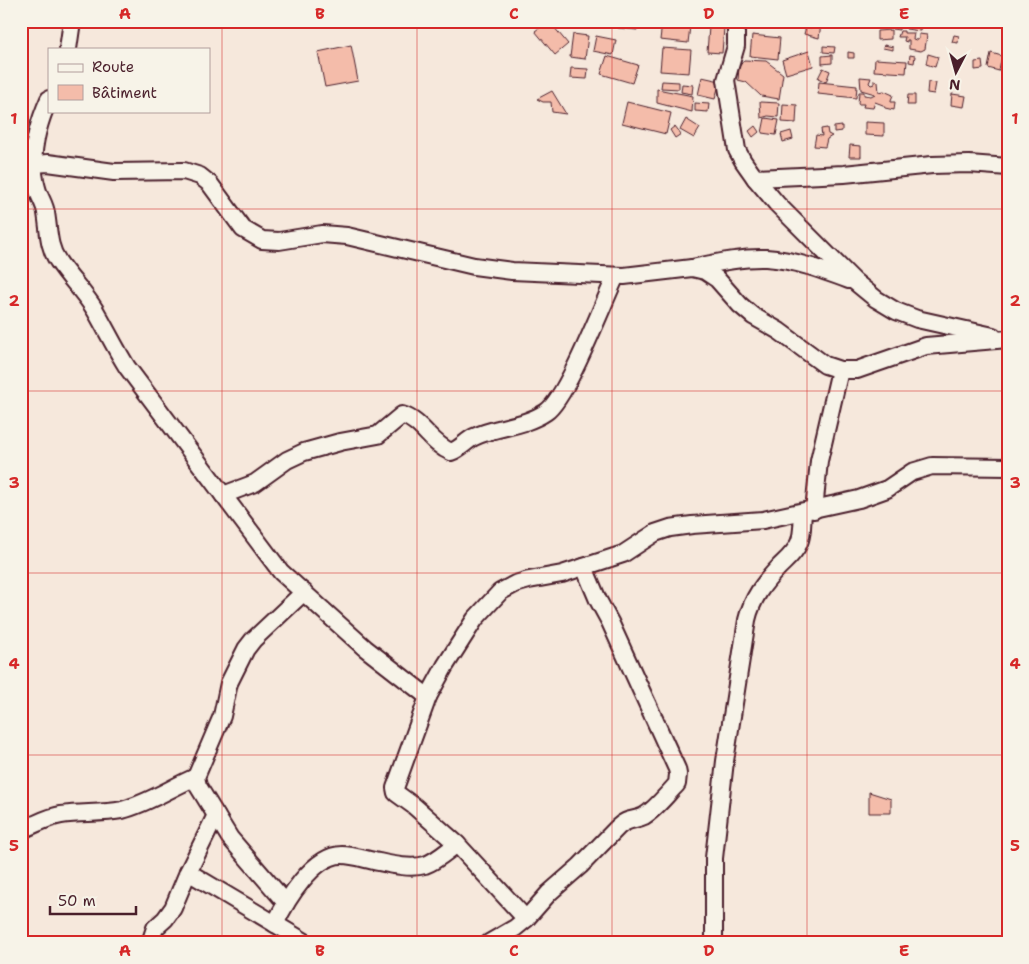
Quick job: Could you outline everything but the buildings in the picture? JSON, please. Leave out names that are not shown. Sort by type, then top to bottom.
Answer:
[{"type":"street","points":[[68,48],[72,21]]},
{"type":"street","points":[[736,21],[736,46],[726,80],[737,150],[742,161],[777,204],[854,281],[876,299],[896,311],[917,319],[1007,339]]},
{"type":"street","points":[[48,102],[27,165],[46,212],[50,246],[57,260],[94,309],[111,342],[127,367],[281,572],[365,648],[428,697]]},
{"type":"street","points":[[27,165],[65,164],[114,172],[184,171],[200,176],[210,184],[244,230],[262,240],[279,241],[322,234],[347,236],[474,266],[512,271],[616,276],[641,275],[666,270],[764,258],[795,262],[854,281]]},
{"type":"street","points":[[755,178],[844,174],[932,165],[969,164],[1008,167]]},
{"type":"street","points":[[692,268],[705,271],[717,279],[740,305],[753,316],[778,331],[824,365],[840,370],[857,370],[926,346],[1007,339]]},
{"type":"street","points":[[224,495],[255,483],[287,460],[304,452],[340,442],[378,435],[402,415],[412,420],[442,448],[451,452],[472,438],[533,419],[548,411],[557,401],[572,374],[616,276]]},
{"type":"street","points":[[714,943],[714,858],[725,762],[747,620],[750,608],[757,594],[793,553],[799,543],[840,370]]},
{"type":"street","points":[[526,919],[457,844],[396,792],[395,788],[428,697],[475,620],[500,592],[515,584],[562,574],[623,554],[655,532],[670,528],[763,520],[808,511],[875,494],[912,472],[932,466],[1008,467]]},
{"type":"street","points":[[489,943],[515,928],[526,919],[549,893],[580,866],[618,827],[624,822],[649,812],[677,784],[677,769],[584,567]]},
{"type":"street","points":[[286,903],[239,849],[198,786],[196,777],[222,716],[229,683],[246,649],[253,640],[304,592]]},
{"type":"street","points":[[21,830],[48,818],[60,815],[123,810],[140,804],[196,777]]},
{"type":"street","points":[[150,943],[155,928],[169,915],[173,908],[216,815]]},
{"type":"street","points":[[275,924],[286,903],[314,869],[329,858],[340,855],[351,856],[388,864],[414,867],[434,861],[457,844]]},
{"type":"street","points":[[188,872],[307,943]]}]
